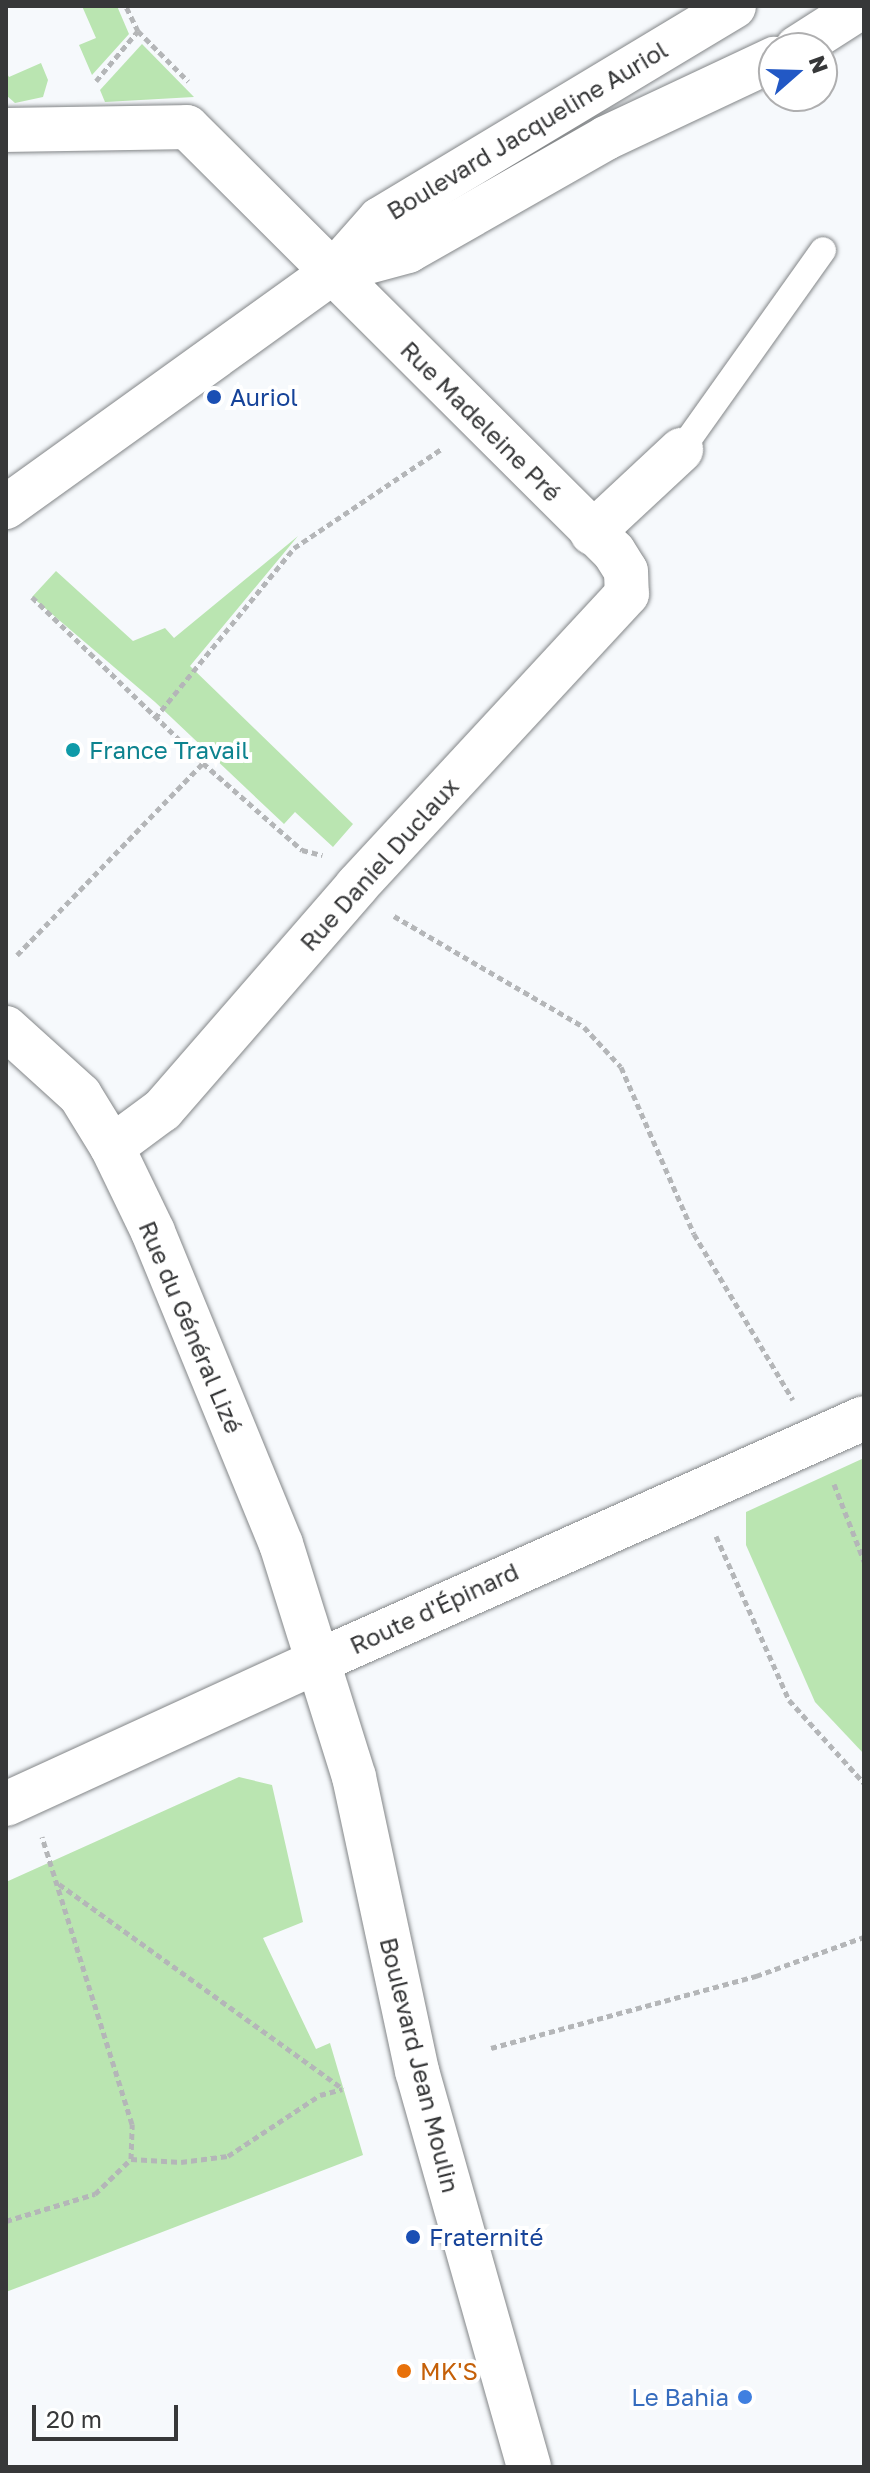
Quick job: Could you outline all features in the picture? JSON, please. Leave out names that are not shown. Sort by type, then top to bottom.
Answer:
[{"type":"main road","name":"Boulevard Jacqueline Auriol","points":[[6,507],[334,271],[380,219],[734,6]]},
{"type":"main road","points":[[822,32],[859,9]]},
{"type":"main road","name":"Boulevard Jacqueline Auriol","points":[[334,271],[408,251],[606,138],[758,67]]},
{"type":"main road","name":"Rue Madeleine Pré","points":[[6,130],[187,127],[334,271],[626,571]]},
{"type":"main road","points":[[592,533],[681,450]]},
{"type":"main road","name":"Rue Daniel Duclaux","points":[[112,1147],[162,1110],[357,886],[627,594],[626,571]]},
{"type":"main road","name":"Rue du Général Lizé","points":[[6,1028],[80,1095],[112,1147],[153,1232],[281,1544],[321,1660]]},
{"type":"main road","name":"Route d'Épinard","points":[[6,1804],[695,1489],[864,1418]]},
{"type":"main road","name":"Boulevard Jean Moulin","points":[[321,1660],[354,1777],[417,2071],[529,2467]]},
{"type":"lane","points":[[681,450],[823,250]]},
{"type":"path","points":[[126,6],[138,31],[198,91]]},
{"type":"path","points":[[95,82],[138,31]]},
{"type":"path","points":[[155,718],[294,548],[445,447]]},
{"type":"path","points":[[32,597],[203,763],[302,850],[325,856]]},
{"type":"path","points":[[17,955],[203,763]]},
{"type":"path","points":[[384,910],[584,1027],[621,1067],[694,1234],[816,1438],[864,1561]]},
{"type":"path","points":[[695,1489],[789,1700],[864,1783]]},
{"type":"path","points":[[6,2221],[95,2194],[131,2159],[132,2124],[48,1852]]},
{"type":"path","points":[[58,1883],[343,2089],[320,2095],[228,2156],[181,2162],[131,2159]]},
{"type":"path","points":[[491,2048],[756,1976],[864,1937]]},
{"type":"green space","points":[[82,6],[117,6],[129,34],[92,75],[79,45],[96,38]]},
{"type":"green space","points":[[142,44],[194,97],[105,102],[100,90]]},
{"type":"green space","points":[[41,63],[48,80],[43,97],[15,103],[6,95],[6,72],[9,77]]},
{"type":"green space","points":[[298,536],[190,666],[353,824],[333,847],[295,812],[284,824],[155,702],[32,597],[56,571],[133,641],[165,628],[174,638]]},
{"type":"green space","points":[[864,1458],[864,1754],[815,1702],[746,1545],[746,1512]]},
{"type":"green space","points":[[239,1777],[272,1785],[303,1922],[263,1938],[316,2049],[330,2043],[363,2155],[6,2292],[6,1882]]},
{"type":"place","name":"Auriol","points":[[214,397]]},
{"type":"place","name":"France Travail","points":[[73,750]]},
{"type":"place","name":"Fraternité","points":[[413,2237]]},
{"type":"place","name":"MK'S","points":[[404,2371]]},
{"type":"place","name":"Le Bahia","points":[[745,2397]]}]
